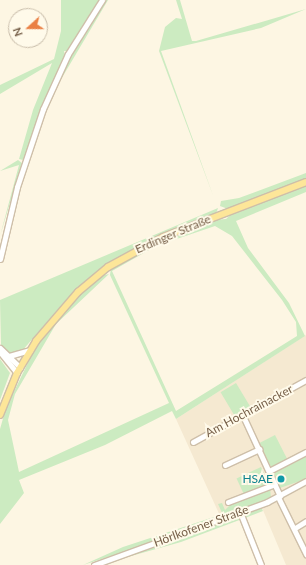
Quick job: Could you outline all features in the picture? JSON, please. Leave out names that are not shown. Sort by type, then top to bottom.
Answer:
[{"type":"main road","name":"Erdinger Straße","points":[[0,415],[20,366],[30,350],[78,292],[125,256],[177,231],[306,182]]},
{"type":"street","points":[[0,259],[17,187],[44,109],[68,54],[102,0]]},
{"type":"street","points":[[0,348],[20,366]]},
{"type":"street","points":[[8,356],[30,350]]},
{"type":"street","points":[[0,352],[17,373]]},
{"type":"street","name":"Am Hochrainacker","points":[[193,442],[243,416],[306,380]]},
{"type":"street","points":[[243,416],[260,449],[279,496],[306,554]]},
{"type":"street","points":[[225,464],[260,449]]},
{"type":"street","points":[[270,471],[306,452]]},
{"type":"street","name":"Hörlkofener Straße","points":[[94,565],[240,512],[279,496],[306,481]]},
{"type":"street","points":[[228,502],[275,484]]},
{"type":"street","points":[[240,512],[261,565]]},
{"type":"street","points":[[295,528],[306,521]]},
{"type":"shaded area","points":[[306,335],[306,565],[286,565],[260,503],[221,518],[176,419]]},
{"type":"green space","points":[[61,0],[100,0],[68,51],[64,51],[65,55],[23,160],[19,159],[33,110],[52,63],[0,94],[0,85],[54,59],[61,31]]},
{"type":"green space","points":[[105,0],[108,0],[60,81],[73,51]]},
{"type":"green space","points":[[176,0],[180,0],[192,41],[306,9],[261,28],[161,51],[214,198],[159,51],[165,27],[176,18],[182,19]]},
{"type":"green space","points":[[18,160],[22,163],[0,236],[19,165],[0,171]]},
{"type":"green space","points":[[306,173],[306,179],[228,209],[220,206],[221,201],[239,198]]},
{"type":"green space","points":[[306,184],[306,192],[236,221],[248,248],[289,303],[305,336],[176,419],[172,411],[105,445],[19,480],[24,493],[0,524],[0,429],[6,408],[38,342],[71,301],[101,276],[109,274],[56,324],[15,394],[8,420],[19,472],[169,403],[110,275],[111,268],[159,241],[213,220],[226,219],[232,213]],"holes":[[[215,226],[232,236],[282,300],[296,322],[297,336],[176,411],[112,271],[156,246]]]},
{"type":"green space","points":[[218,208],[216,214],[153,239],[95,274],[65,301],[22,351],[10,354],[1,346],[0,300]]},
{"type":"green space","points":[[0,359],[10,373],[0,400]]},
{"type":"green space","points":[[236,383],[251,408],[236,417],[221,392]]},
{"type":"green space","points":[[275,435],[288,460],[272,468],[259,443]]},
{"type":"green space","points":[[306,455],[306,479],[280,488],[273,474],[275,470]]},
{"type":"green space","points":[[261,467],[269,484],[245,496],[237,478]]},
{"type":"green space","points":[[270,488],[271,498],[223,515],[218,504],[222,503],[225,510],[233,502]]},
{"type":"green space","points":[[261,507],[263,511],[181,542],[99,565]]},
{"type":"green space","points":[[220,515],[154,542],[83,565],[123,547]]},
{"type":"place","name":"HSAE","points":[[281,479]]}]
